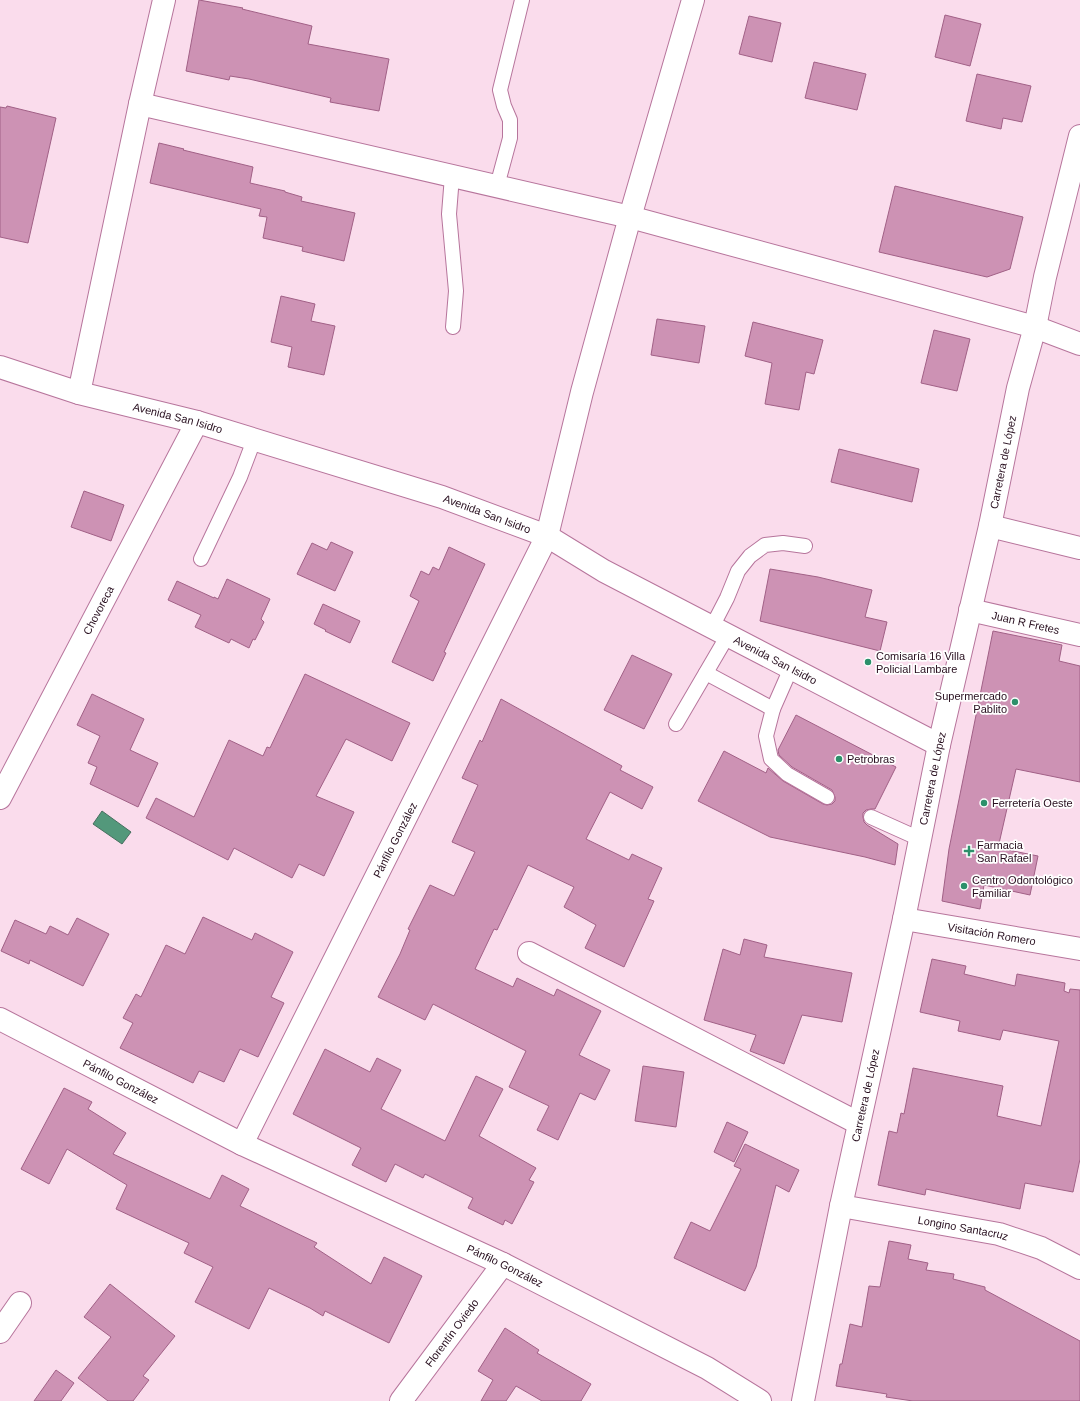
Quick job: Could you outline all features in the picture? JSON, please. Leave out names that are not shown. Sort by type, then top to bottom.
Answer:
[{"type":"street","points":[[79,393],[140,104],[164,0]]},
{"type":"street","name":"Pánfilo González","points":[[242,1144],[547,536],[582,392],[630,217],[693,0]]},
{"type":"street","points":[[140,104],[630,217],[1034,327],[1080,344]]},
{"type":"street","name":"Carretera de López","points":[[803,1401],[858,1123],[904,919],[939,745],[990,526],[1018,388],[1080,136]]},
{"type":"street","name":"Avenida San Isidro","points":[[0,367],[79,393],[197,422],[442,497],[547,536],[604,571],[939,745]]},
{"type":"street","name":"Chovoreca","points":[[3,785],[197,422]]},
{"type":"street","points":[[990,526],[1080,548]]},
{"type":"street","name":"Juan R Fretes","points":[[970,610],[1080,635]]},
{"type":"street","name":"Visitación Romero","points":[[904,919],[1080,949]]},
{"type":"street","points":[[529,953],[858,1123]]},
{"type":"street","name":"Pánfilo González","points":[[0,1019],[242,1144],[503,1264],[708,1368],[760,1401]]},
{"type":"street","name":"Longino Santacruz","points":[[841,1206],[999,1234],[1041,1248],[1080,1268]]},
{"type":"street","name":"Florentín Oviedo","points":[[401,1401],[503,1264]]},
{"type":"street","points":[[0,1332],[20,1303]]},
{"type":"lane","points":[[497,186],[510,138],[510,120],[504,106],[500,90],[522,0]]},
{"type":"lane","points":[[452,176],[449,214],[456,291],[453,327]]},
{"type":"lane","points":[[201,559],[240,477],[254,440]]},
{"type":"lane","points":[[676,724],[706,673],[720,631],[728,598],[738,571],[750,556],[765,545],[783,543],[805,546]]},
{"type":"lane","points":[[791,668],[773,709],[766,736],[771,758],[787,774],[827,797]]},
{"type":"lane","points":[[706,673],[773,709]]},
{"type":"lane","points":[[871,818],[920,838]]},
{"type":"shaded area","points":[[102,811],[131,832],[122,844],[93,824]]},
{"type":"building","points":[[199,0],[243,8],[242,9],[312,26],[308,44],[389,59],[379,111],[330,102],[331,98],[249,79],[230,76],[229,80],[186,71]]},
{"type":"building","points":[[945,15],[981,24],[970,66],[935,57]]},
{"type":"building","points":[[749,16],[781,23],[772,62],[739,54]]},
{"type":"building","points":[[814,62],[866,74],[857,110],[805,98]]},
{"type":"building","points":[[977,74],[1031,86],[1022,122],[1003,118],[1001,129],[966,121]]},
{"type":"building","points":[[7,106],[56,118],[28,243],[0,237],[0,107],[6,108]]},
{"type":"building","points":[[159,143],[253,167],[250,183],[285,191],[302,197],[301,201],[355,213],[344,261],[302,251],[303,247],[263,238],[267,217],[259,216],[261,209],[150,183]]},
{"type":"building","points":[[895,186],[1023,217],[1010,269],[987,277],[879,252]]},
{"type":"building","points":[[281,296],[315,304],[311,321],[335,326],[324,375],[288,367],[292,347],[271,342]]},
{"type":"building","points":[[657,319],[705,326],[699,363],[651,355]]},
{"type":"building","points":[[753,322],[823,340],[814,374],[806,372],[799,410],[765,404],[772,363],[745,356]]},
{"type":"building","points":[[934,330],[970,339],[957,391],[921,383]]},
{"type":"building","points":[[839,449],[919,469],[912,502],[831,482]]},
{"type":"building","points":[[84,491],[124,505],[111,541],[71,527]]},
{"type":"building","points":[[331,542],[353,552],[335,591],[297,574],[312,543],[327,550]]},
{"type":"building","points":[[449,547],[485,564],[444,652],[446,653],[433,681],[392,662],[419,601],[410,596],[421,571],[429,575],[433,567],[439,570]]},
{"type":"building","points":[[770,569],[818,577],[872,590],[865,617],[887,622],[880,651],[760,621]]},
{"type":"building","points":[[227,579],[270,599],[261,619],[264,622],[249,648],[231,639],[229,643],[195,627],[201,615],[168,600],[177,581],[218,599]]},
{"type":"building","points":[[323,604],[360,621],[350,643],[314,624]]},
{"type":"building","points":[[993,631],[1062,645],[1059,661],[1080,666],[1080,782],[1016,769],[998,848],[1038,856],[1030,895],[984,885],[980,909],[942,901],[949,849]]},
{"type":"building","points":[[632,655],[672,674],[644,729],[604,710]]},
{"type":"building","points":[[305,674],[410,723],[392,761],[346,739],[316,796],[354,812],[324,876],[299,864],[292,878],[234,848],[228,860],[146,818],[156,798],[194,817],[229,740],[263,756],[267,747],[270,748]]},
{"type":"building","points":[[92,694],[144,719],[130,750],[158,763],[138,807],[90,784],[97,767],[88,763],[100,736],[77,725]]},
{"type":"building","points":[[501,699],[622,766],[620,770],[653,787],[642,809],[610,792],[586,839],[629,860],[632,854],[662,868],[648,899],[654,901],[624,967],[585,948],[596,925],[564,907],[574,887],[528,865],[497,930],[494,929],[475,969],[513,987],[517,978],[554,996],[557,989],[601,1011],[579,1055],[610,1070],[595,1100],[580,1093],[558,1140],[537,1130],[549,1106],[509,1087],[526,1051],[433,1004],[425,1020],[378,997],[400,954],[410,930],[408,929],[430,885],[454,896],[475,852],[452,842],[478,785],[462,778],[480,740],[482,742]]},
{"type":"building","points":[[796,715],[896,767],[875,809],[866,810],[863,813],[864,822],[867,825],[898,844],[895,865],[865,857],[770,837],[698,801],[724,751],[766,773],[768,768],[783,781],[823,804],[832,804],[835,801],[835,797],[832,790],[792,767],[779,755],[778,750]]},
{"type":"building","points":[[203,917],[252,940],[255,933],[293,952],[271,997],[284,1003],[258,1057],[240,1049],[224,1082],[199,1071],[193,1083],[120,1048],[133,1023],[123,1018],[136,994],[141,997],[166,945],[185,954]]},
{"type":"building","points":[[77,918],[109,934],[83,986],[30,960],[29,964],[1,951],[15,920],[46,934],[50,926],[68,935]]},
{"type":"building","points":[[744,939],[767,945],[764,957],[852,973],[842,1022],[802,1015],[784,1064],[750,1051],[756,1035],[704,1020],[723,949],[740,955]]},
{"type":"building","points":[[932,959],[966,966],[964,974],[1015,986],[1017,974],[1065,983],[1064,991],[1069,993],[1070,989],[1080,990],[1080,1159],[1073,1192],[1025,1183],[1020,1209],[926,1189],[925,1195],[878,1185],[889,1131],[897,1133],[901,1113],[904,1114],[913,1068],[1003,1086],[997,1116],[1041,1126],[1059,1041],[1003,1030],[1000,1040],[958,1031],[960,1021],[920,1012]]},
{"type":"building","points":[[325,1049],[370,1072],[377,1058],[401,1070],[381,1109],[445,1141],[476,1076],[503,1089],[479,1136],[536,1168],[529,1180],[534,1182],[512,1224],[505,1220],[503,1225],[468,1208],[473,1198],[425,1174],[423,1178],[395,1164],[386,1182],[352,1165],[361,1148],[293,1114]]},
{"type":"building","points":[[643,1066],[684,1072],[676,1127],[635,1121]]},
{"type":"building","points":[[64,1088],[92,1102],[88,1109],[126,1133],[113,1154],[210,1199],[222,1175],[249,1189],[240,1206],[317,1243],[314,1247],[371,1284],[384,1257],[422,1276],[389,1343],[325,1311],[323,1316],[269,1288],[249,1329],[195,1302],[213,1267],[184,1253],[189,1243],[116,1209],[127,1185],[67,1149],[49,1184],[21,1169]]},
{"type":"building","points":[[727,1122],[748,1132],[734,1162],[714,1152]]},
{"type":"building","points":[[745,1144],[799,1170],[789,1192],[776,1185],[756,1267],[745,1291],[674,1258],[691,1222],[710,1231],[741,1169],[734,1166]]},
{"type":"building","points":[[889,1241],[911,1245],[908,1259],[928,1263],[926,1270],[954,1274],[953,1279],[985,1287],[985,1290],[1080,1341],[1080,1401],[913,1401],[886,1397],[887,1394],[836,1386],[850,1324],[862,1327],[869,1286],[880,1287]]},
{"type":"building","points":[[110,1284],[175,1336],[143,1376],[149,1380],[133,1401],[108,1401],[78,1378],[111,1337],[84,1317]]},
{"type":"building","points":[[505,1328],[539,1350],[537,1353],[591,1384],[581,1401],[542,1401],[516,1386],[506,1401],[481,1401],[493,1380],[478,1371]]},
{"type":"building","points":[[56,1370],[74,1383],[61,1401],[34,1401]]},
{"type":"place","name":"Comisaría 16 Villa Policial Lambare","points":[[868,662]]},
{"type":"place","name":"Supermercado Pablito","points":[[1015,702]]},
{"type":"place","name":"Petrobras","points":[[839,759]]},
{"type":"place","name":"Ferretería Oeste","points":[[984,803]]},
{"type":"place","name":"Farmacia San Rafael","points":[[969,851]]},
{"type":"place","name":"Centro Odontológico Familiar","points":[[964,886]]}]
